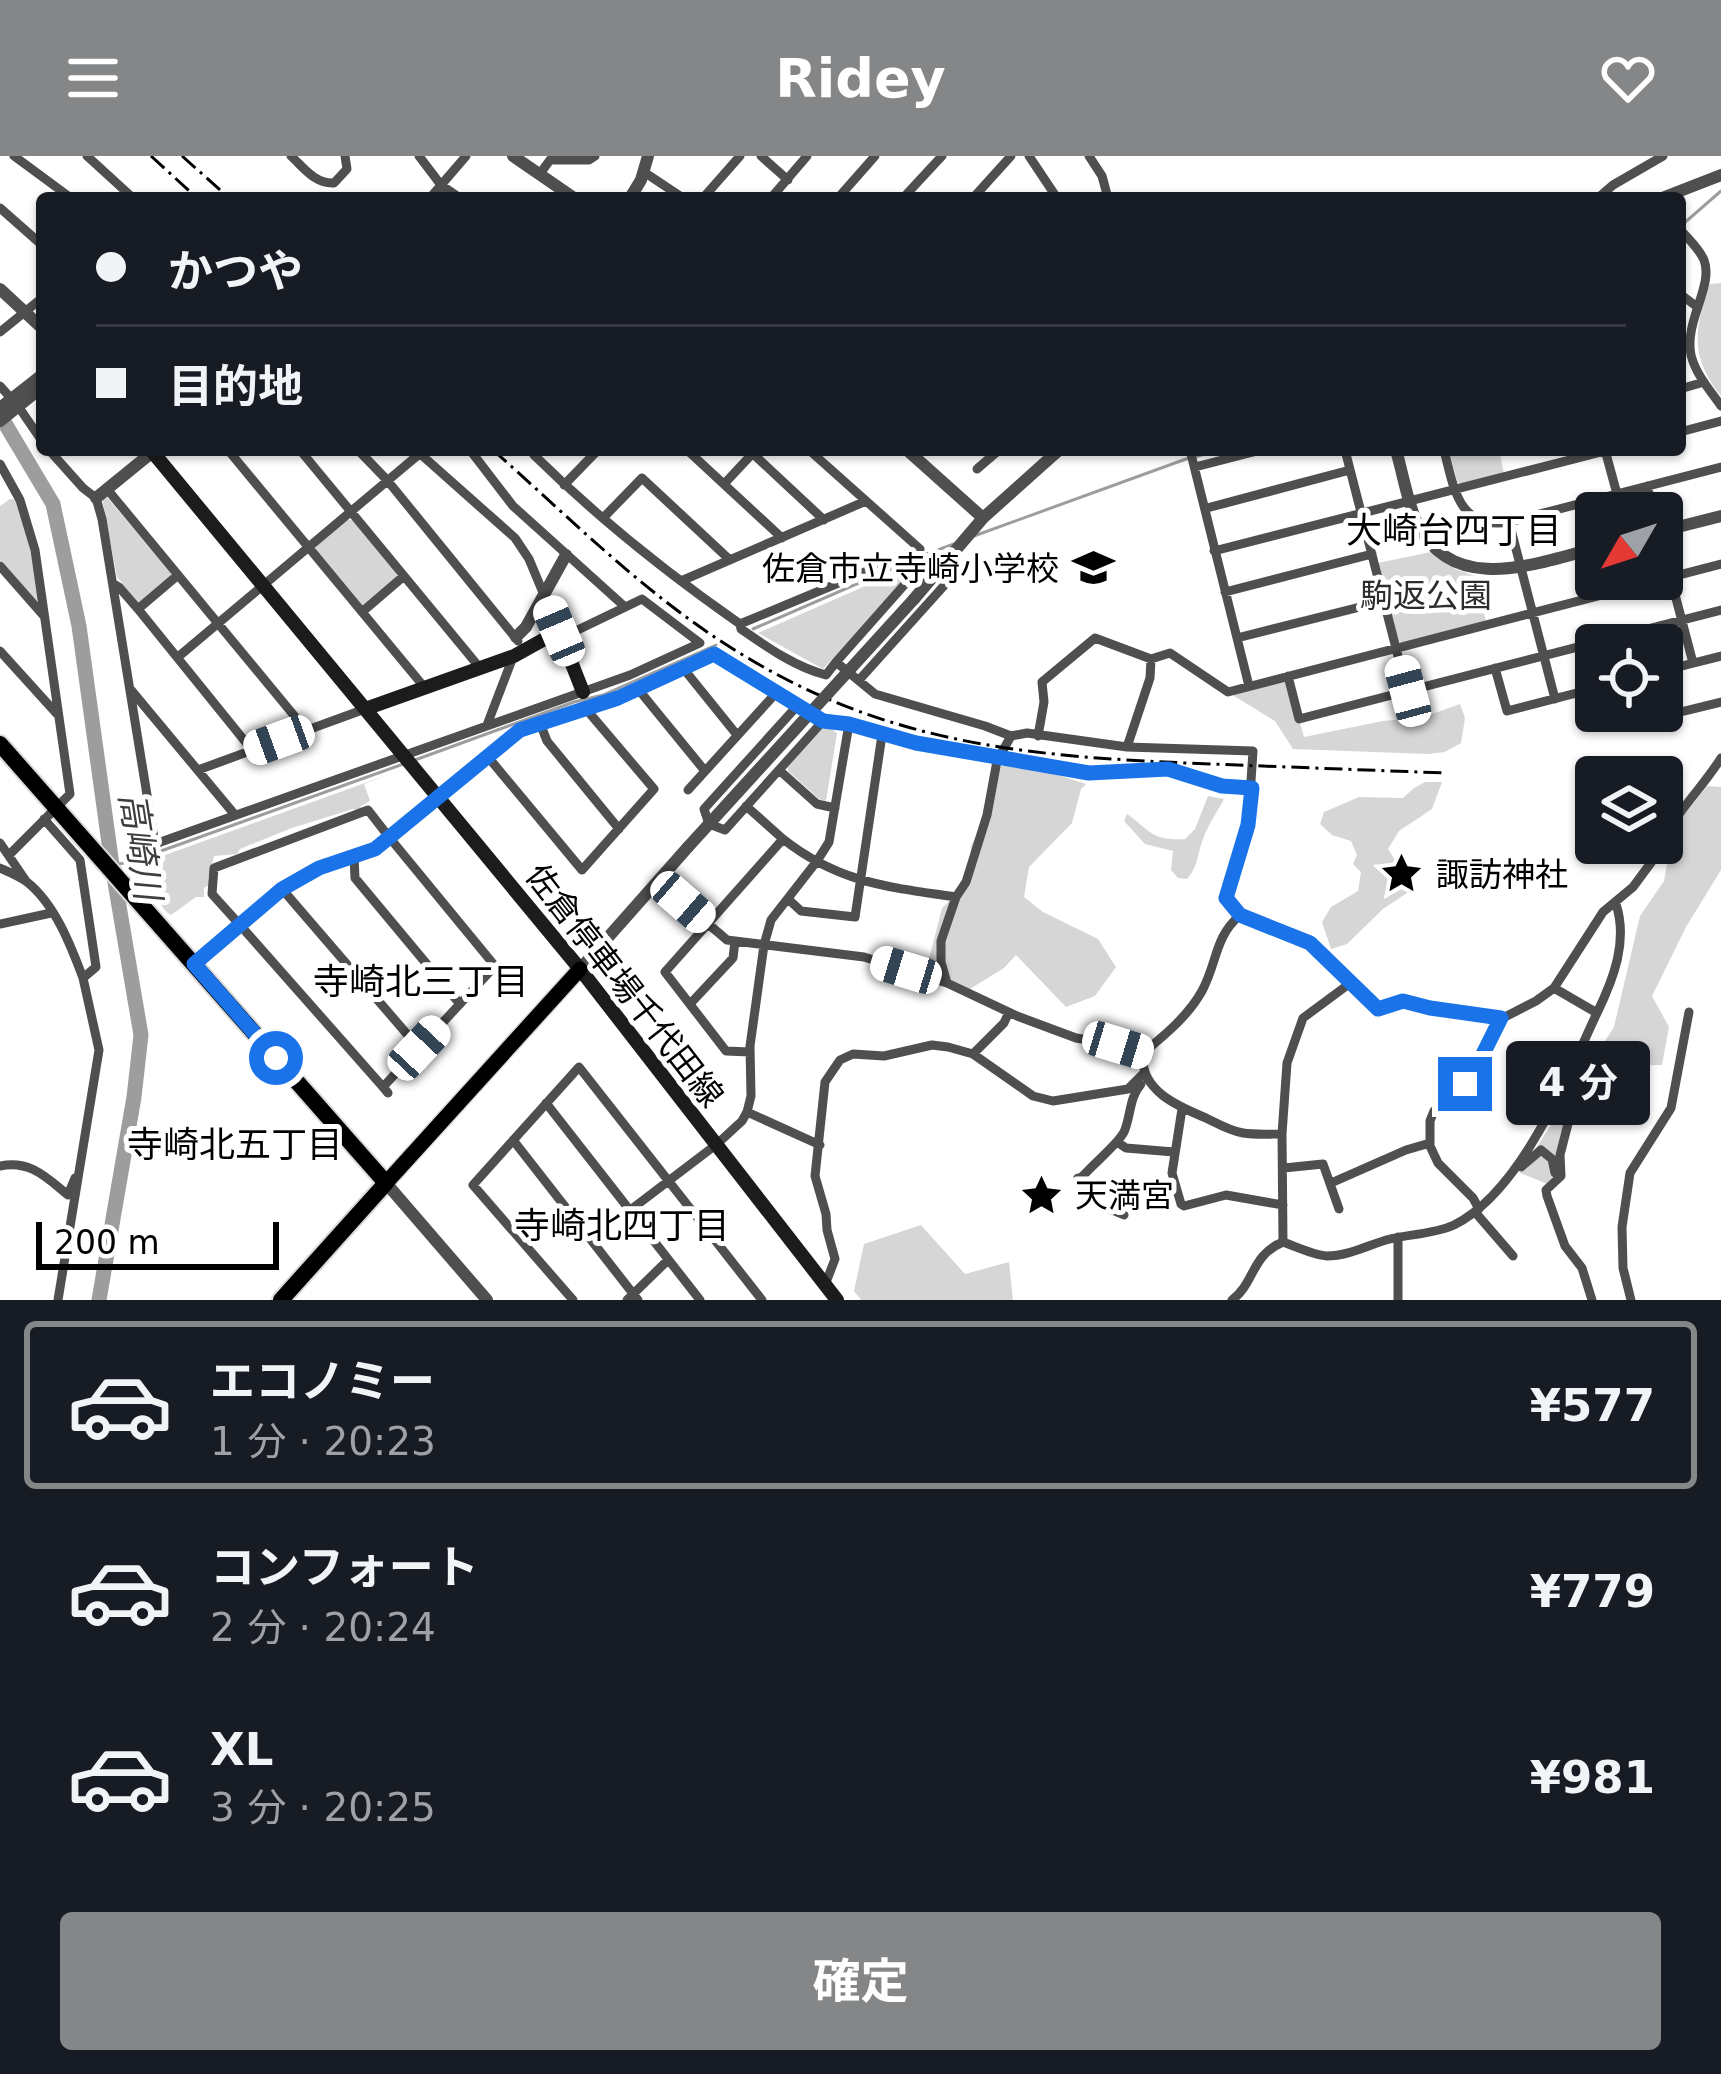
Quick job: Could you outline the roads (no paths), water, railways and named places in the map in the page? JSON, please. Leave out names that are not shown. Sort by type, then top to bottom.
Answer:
[{"type":"highway","points":[[0,744],[50,813],[89,844],[386,1183],[281,1300]]},
{"type":"main road","name":"佐倉停車場千代田線","points":[[156,456],[580,969],[837,1300]]},
{"type":"main road","points":[[365,709],[560,634],[583,692]]},
{"type":"main road","points":[[386,1183],[580,969]]},
{"type":"street","points":[[14,156],[63,192]]},
{"type":"street","points":[[87,156],[126,192]]},
{"type":"street","points":[[291,156],[328,184],[346,170],[344,156]]},
{"type":"street","points":[[418,156],[451,192]]},
{"type":"street","points":[[435,192],[466,156]]},
{"type":"street","points":[[513,156],[565,192]]},
{"type":"street","points":[[539,175],[550,160],[595,156]]},
{"type":"street","points":[[633,192],[648,156]]},
{"type":"street","points":[[708,192],[740,156]]},
{"type":"street","points":[[760,156],[788,180]]},
{"type":"street","points":[[777,192],[807,156]]},
{"type":"street","points":[[843,192],[875,156]]},
{"type":"street","points":[[909,192],[942,156]]},
{"type":"street","points":[[978,192],[1011,156]]},
{"type":"street","points":[[1029,156],[1053,192]]},
{"type":"street","points":[[1089,156],[1106,192]]},
{"type":"street","points":[[1605,192],[1663,156]]},
{"type":"street","points":[[644,172],[674,192]]},
{"type":"street","points":[[1677,192],[1721,175]]},
{"type":"street","points":[[2,214],[36,240]]},
{"type":"street","points":[[1686,240],[1705,262],[1706,280],[1686,339]]},
{"type":"street","points":[[1706,280],[1721,280]]},
{"type":"street","points":[[0,289],[36,322]]},
{"type":"street","points":[[1686,298],[1696,305]]},
{"type":"street","points":[[0,332],[36,303]]},
{"type":"street","points":[[1686,344],[1721,406]]},
{"type":"street","points":[[0,421],[10,404],[36,380]]},
{"type":"street","points":[[1686,387],[1704,382]]},
{"type":"street","points":[[0,386],[36,434]]},
{"type":"street","points":[[1686,430],[1721,421]]},
{"type":"street","points":[[58,456],[82,488],[102,494],[178,575],[306,730]]},
{"type":"street","points":[[102,494],[146,456]]},
{"type":"street","points":[[233,456],[425,688]]},
{"type":"street","points":[[305,456],[481,668]]},
{"type":"street","points":[[364,456],[518,648]]},
{"type":"street","points":[[178,657],[414,456]]},
{"type":"street","points":[[102,494],[155,844],[630,675],[700,643],[642,599],[560,634],[529,559],[515,538],[425,456]]},
{"type":"street","points":[[475,456],[513,506],[624,606]]},
{"type":"street","points":[[535,456],[603,518],[740,624],[740,629],[819,674],[826,675],[921,566],[941,568],[950,579],[860,679]]},
{"type":"street","points":[[564,485],[592,456]]},
{"type":"street","points":[[694,456],[782,538]]},
{"type":"street","points":[[724,484],[748,456]]},
{"type":"street","points":[[757,456],[824,520]]},
{"type":"street","points":[[740,624],[920,549],[816,456]]},
{"type":"street","points":[[915,456],[982,518]]},
{"type":"street","points":[[977,469],[992,456]]},
{"type":"street","points":[[580,969],[982,518],[1052,456]]},
{"type":"street","points":[[1192,456],[1250,686]]},
{"type":"street","points":[[1195,467],[1238,456]]},
{"type":"street","points":[[1346,456],[1408,691]]},
{"type":"street","points":[[1398,456],[1418,524],[1452,559],[1485,570],[1521,568],[1575,554]]},
{"type":"street","points":[[1446,456],[1462,507],[1477,519],[1509,522],[1575,505]]},
{"type":"street","points":[[1214,551],[1584,456]]},
{"type":"street","points":[[1608,456],[1617,492]]},
{"type":"street","points":[[0,464],[26,514],[35,550],[70,794],[10,854]]},
{"type":"street","points":[[1624,492],[1721,467]]},
{"type":"street","points":[[1207,508],[1350,470]]},
{"type":"street","points":[[603,518],[642,478],[730,560]]},
{"type":"street","points":[[1647,486],[1649,492]]},
{"type":"street","points":[[0,500],[14,490]]},
{"type":"street","points":[[681,581],[866,501]]},
{"type":"street","points":[[1683,526],[1721,516]]},
{"type":"street","points":[[1509,522],[1555,699]]},
{"type":"street","points":[[1225,592],[1372,554]]},
{"type":"street","points":[[487,725],[526,627],[566,555]]},
{"type":"street","points":[[1683,574],[1721,564]]},
{"type":"street","points":[[0,566],[44,616]]},
{"type":"street","points":[[138,609],[178,575]]},
{"type":"street","points":[[362,612],[404,576]]},
{"type":"street","points":[[113,584],[252,750]]},
{"type":"street","points":[[1038,736],[1042,682],[1095,638],[1150,659],[1170,653],[1228,692],[1584,600]]},
{"type":"street","points":[[1676,600],[1693,663]]},
{"type":"street","points":[[1237,638],[1384,601]]},
{"type":"street","points":[[1288,676],[1299,718],[1721,610]]},
{"type":"street","points":[[0,652],[59,717]]},
{"type":"street","points":[[194,964],[282,889],[319,868],[375,849],[520,730],[638,689],[714,654],[823,721],[1089,773],[1168,769],[1222,786],[1252,788]]},
{"type":"street","points":[[1683,666],[1721,656]]},
{"type":"street","points":[[1127,746],[1150,678],[1150,659]]},
{"type":"street","points":[[836,662],[875,694],[1011,736],[1253,751],[1248,825],[1226,898],[1240,915],[1310,943],[1378,1009],[1403,1001],[1501,1018],[1519,1011],[1554,988],[1603,912],[1633,887],[1650,864]]},
{"type":"street","points":[[682,668],[737,735]]},
{"type":"street","points":[[1495,668],[1507,711],[1575,694]]},
{"type":"street","points":[[129,688],[235,815]]},
{"type":"street","points":[[638,689],[705,771]]},
{"type":"street","points":[[488,757],[582,870],[654,789],[586,709],[583,692]]},
{"type":"street","points":[[688,790],[776,693]]},
{"type":"street","points":[[1683,711],[1721,701]]},
{"type":"street","points":[[709,824],[704,808],[798,705]]},
{"type":"street","points":[[198,770],[365,709]]},
{"type":"street","points":[[709,824],[725,830],[823,721]]},
{"type":"street","points":[[540,723],[547,741],[619,829]]},
{"type":"street","points":[[629,1211],[717,1144],[747,1112],[764,945],[772,920],[829,842],[849,724]]},
{"type":"street","points":[[788,899],[801,911],[855,917],[882,735]]},
{"type":"street","points":[[947,983],[940,941],[966,881],[1000,758],[1011,736]]},
{"type":"street","points":[[1683,809],[1721,758]]},
{"type":"street","points":[[779,770],[817,804],[835,808]]},
{"type":"street","points":[[746,806],[804,855],[862,883],[956,897]]},
{"type":"street","points":[[368,811],[495,966],[386,1090],[240,925],[212,894],[214,868],[368,811]]},
{"type":"street","points":[[50,813],[80,860],[96,968],[83,978]]},
{"type":"street","points":[[751,1052],[726,1051],[665,972],[783,838]]},
{"type":"street","points":[[0,843],[52,913],[72,950],[99,1050],[58,1300]]},
{"type":"street","points":[[354,857],[355,878],[460,1004]]},
{"type":"street","points":[[0,868],[26,881]]},
{"type":"street","points":[[659,882],[727,940],[864,957],[947,983],[1076,1038],[1143,1053]]},
{"type":"street","points":[[282,889],[419,1048]]},
{"type":"street","points":[[1504,1183],[1562,1089],[1597,1013],[1622,942],[1616,904]]},
{"type":"street","points":[[0,925],[52,913]]},
{"type":"street","points":[[1143,1053],[1200,996],[1221,935],[1240,915]]},
{"type":"street","points":[[690,1004],[733,958],[735,941]]},
{"type":"street","points":[[1283,1242],[1286,1063],[1304,1018],[1349,984]]},
{"type":"street","points":[[1554,988],[1597,1013]]},
{"type":"street","points":[[974,1054],[1010,1012]]},
{"type":"street","points":[[1631,1300],[1623,1268],[1622,1227],[1630,1172],[1671,1108],[1689,1012]]},
{"type":"street","points":[[1501,1018],[1472,1076],[1434,1111],[1430,1143],[1438,1163],[1473,1198],[1513,1256]]},
{"type":"street","points":[[825,1285],[835,1258],[815,1176],[825,1082],[844,1056],[884,1056],[932,1045],[974,1054],[1025,1091],[1046,1100],[1128,1089],[1145,1076]]},
{"type":"street","points":[[1143,1053],[1145,1076],[1182,1109],[1237,1132],[1282,1134]]},
{"type":"street","points":[[573,1300],[473,1184],[580,1066],[762,1300]]},
{"type":"street","points":[[1124,1215],[1089,1200],[1078,1178],[1124,1132],[1132,1095],[1145,1076]]},
{"type":"street","points":[[1548,1188],[1561,1176],[1569,1120],[1562,1089]]},
{"type":"street","points":[[546,1102],[700,1300]]},
{"type":"street","points":[[1182,1109],[1172,1173],[1184,1206],[1218,1195],[1283,1205]]},
{"type":"street","points":[[747,1112],[820,1145]]},
{"type":"street","points":[[513,1140],[632,1298],[668,1260]]},
{"type":"street","points":[[1117,1142],[1126,1148],[1174,1152]]},
{"type":"street","points":[[1331,1183],[1430,1143]]},
{"type":"street","points":[[1232,1300],[1240,1295],[1263,1254],[1283,1242],[1327,1256],[1451,1226],[1477,1210],[1541,1150],[1555,1167],[1547,1196],[1554,1219],[1570,1255],[1582,1268],[1592,1300]]},
{"type":"street","points":[[1284,1168],[1323,1164],[1339,1209]]},
{"type":"street","points":[[0,1166],[27,1165],[68,1195],[80,1168]]},
{"type":"street","points":[[386,1183],[487,1300]]},
{"type":"street","points":[[1398,1238],[1398,1300]]},
{"type":"waterway","points":[[1686,222],[1721,191]]},
{"type":"waterway","name":"高崎川","points":[[0,415],[53,504],[79,626],[141,1035],[99,1300]]},
{"type":"waterway","points":[[974,536],[1198,456]]},
{"type":"waterway","points":[[753,629],[954,544]]},
{"type":"waterway","points":[[415,760],[603,695],[716,645]]},
{"type":"waterway","points":[[115,865],[406,763]]},
{"type":"railway","points":[[151,156],[190,192]]},
{"type":"railway","points":[[182,156],[222,192]]},
{"type":"railway","points":[[500,456],[611,557],[705,630],[795,684],[852,709],[966,741],[1025,751],[1146,761],[1446,773]]},
{"type":"place","name":"佐倉市立寺崎小学校","points":[[1093,568]]},
{"type":"place","name":"諏訪神社","points":[[1402,874]]},
{"type":"place","name":"天満宮","points":[[1041,1195]]},
{"type":"district","name":"大崎台四丁目","points":[[1454,530]]},
{"type":"district","name":"寺崎北三丁目","points":[[421,981]]},
{"type":"district","name":"寺崎北五丁目","points":[[235,1144]]},
{"type":"district","name":"寺崎北四丁目","points":[[622,1225]]},
{"type":"park label","name":"駒返公園","points":[[1426,595]]}]
